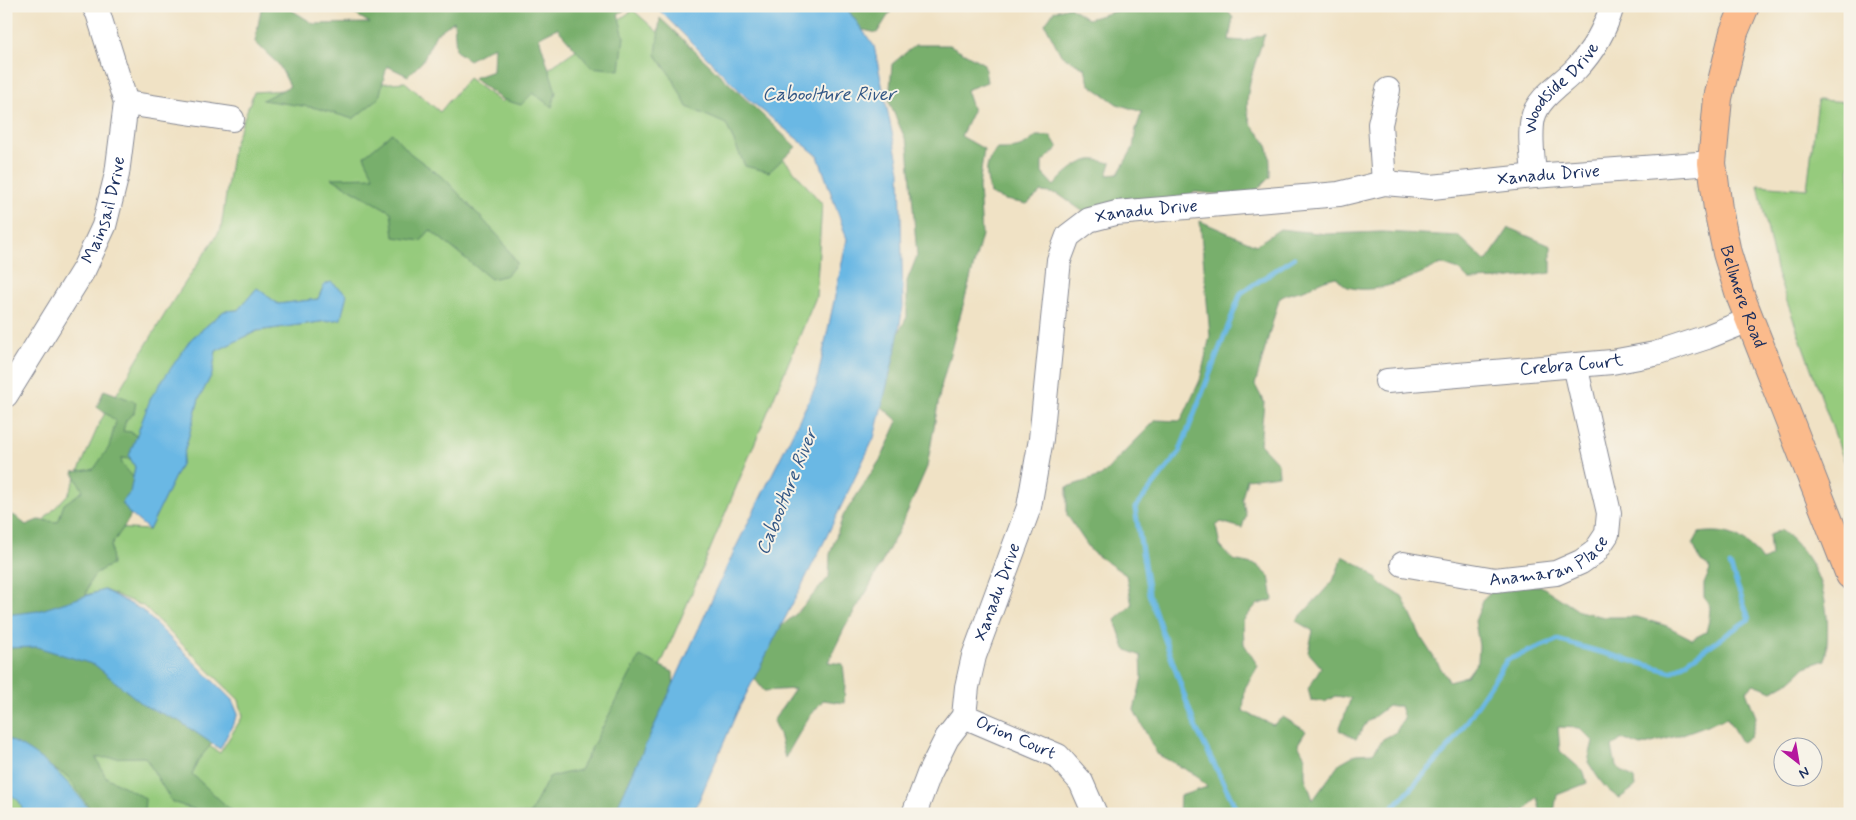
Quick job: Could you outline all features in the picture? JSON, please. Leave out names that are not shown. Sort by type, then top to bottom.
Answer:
[{"type":"main road","name":"Bellmere Road","points":[[1745,6],[1734,32],[1718,98],[1712,163],[1718,209],[1727,253],[1749,320],[1850,575]]},
{"type":"street","name":"Mainsail Drive","points":[[10,380],[84,269],[104,226],[117,174],[126,103],[98,13],[94,6]]},
{"type":"street","name":"Woodside Drive","points":[[1534,176],[1531,135],[1533,117],[1542,102],[1590,53],[1604,29],[1612,6]]},
{"type":"street","points":[[1384,183],[1380,124],[1388,90]]},
{"type":"street","points":[[126,103],[232,119]]},
{"type":"street","name":"Xanadu Drive","points":[[964,716],[967,687],[974,656],[1030,507],[1041,439],[1059,260],[1068,236],[1089,220],[1116,213],[1339,194],[1384,183],[1432,187],[1534,176],[1712,163]]},
{"type":"street","name":"Crebra Court","points":[[1387,381],[1612,362],[1655,354],[1707,337],[1749,320]]},
{"type":"street","name":"Anamaran Place","points":[[1403,564],[1495,580],[1556,573],[1581,562],[1595,552],[1607,534],[1609,513],[1576,365]]},
{"type":"street","points":[[914,814],[929,774],[947,738],[964,716]]},
{"type":"street","name":"Orion Court","points":[[964,716],[1058,756],[1081,782],[1095,814]]},
{"type":"green space","points":[[285,6],[314,24],[370,23],[341,6],[631,6],[618,14],[624,37],[620,70],[591,67],[557,28],[539,37],[556,92],[552,107],[533,93],[521,105],[501,99],[473,78],[493,71],[494,46],[469,60],[456,51],[454,21],[436,34],[422,62],[408,76],[387,66],[379,98],[353,119],[316,108],[262,100],[290,86],[279,65],[255,42],[261,9]]},
{"type":"green space","points":[[837,6],[894,6],[877,33],[859,29]]},
{"type":"green space","points":[[1162,6],[1224,6],[1233,18],[1229,40],[1244,41],[1265,34],[1251,77],[1247,100],[1250,121],[1268,148],[1270,177],[1252,195],[1195,192],[1170,206],[1088,215],[1058,194],[1041,192],[1027,204],[1005,200],[990,194],[987,170],[989,160],[997,149],[1009,149],[1027,144],[1036,136],[1051,136],[1058,148],[1042,162],[1042,173],[1054,186],[1070,170],[1090,160],[1111,163],[1107,175],[1118,174],[1133,148],[1136,129],[1142,112],[1117,104],[1089,84],[1085,68],[1061,55],[1045,24],[1054,11],[1070,7],[1088,19],[1116,11]]},
{"type":"green space","points":[[633,10],[733,99],[822,204],[816,297],[688,602],[596,814],[6,814],[6,654],[178,726],[220,753],[243,716],[239,700],[143,606],[104,590],[76,598],[6,528],[23,542],[69,493],[101,420],[171,304],[221,229],[233,147],[254,92],[405,82],[440,112],[468,78],[501,102]],"holes":[[[324,285],[341,319],[257,331],[216,351],[212,374],[199,399],[181,464],[149,530],[111,528],[130,493],[135,467],[129,456],[191,339],[224,311],[238,310],[257,288],[278,304],[318,299]]]},
{"type":"green space","points":[[660,18],[796,147],[769,172],[745,166],[726,124],[687,107],[673,79],[656,55]]},
{"type":"green space","points":[[915,45],[950,45],[984,64],[987,82],[966,90],[973,111],[961,136],[984,149],[979,187],[982,235],[941,387],[927,467],[902,524],[867,591],[846,625],[828,662],[843,664],[845,683],[844,703],[823,700],[807,720],[785,758],[779,734],[773,721],[795,689],[764,691],[751,674],[766,639],[796,614],[829,577],[830,554],[843,516],[882,457],[898,421],[871,397],[894,341],[907,317],[907,281],[917,256],[908,145],[889,102],[892,64]]},
{"type":"green space","points":[[1818,100],[1850,102],[1849,474],[1777,274],[1758,185],[1807,189]]},
{"type":"green space","points":[[392,133],[410,153],[446,180],[501,239],[517,263],[507,275],[491,279],[430,230],[421,241],[394,237],[391,212],[331,178],[374,177],[364,156]]},
{"type":"green space","points":[[1200,221],[1256,245],[1280,229],[1327,234],[1382,232],[1459,236],[1486,262],[1509,228],[1551,246],[1551,273],[1503,279],[1469,280],[1459,270],[1441,264],[1408,279],[1383,287],[1359,289],[1348,287],[1336,277],[1279,299],[1255,385],[1264,402],[1260,444],[1278,463],[1279,475],[1247,479],[1242,498],[1246,515],[1242,528],[1221,522],[1216,526],[1220,546],[1233,560],[1257,565],[1269,576],[1273,600],[1256,605],[1243,621],[1244,644],[1258,666],[1245,688],[1243,711],[1273,725],[1283,717],[1306,731],[1298,744],[1305,757],[1305,777],[1313,800],[1340,763],[1356,754],[1373,753],[1383,739],[1396,732],[1404,718],[1400,706],[1388,706],[1367,722],[1356,739],[1339,730],[1351,698],[1335,696],[1325,702],[1311,700],[1308,689],[1321,667],[1308,652],[1313,631],[1296,621],[1333,581],[1343,556],[1368,570],[1383,585],[1402,596],[1422,639],[1449,681],[1467,676],[1478,661],[1479,646],[1475,621],[1484,599],[1500,584],[1541,586],[1579,611],[1604,617],[1637,617],[1667,626],[1692,639],[1706,632],[1710,607],[1704,597],[1704,584],[1711,568],[1701,562],[1693,544],[1699,533],[1719,532],[1735,536],[1743,540],[1756,552],[1762,561],[1771,556],[1769,535],[1781,530],[1807,557],[1822,588],[1826,605],[1827,623],[1825,660],[1805,667],[1790,681],[1772,691],[1754,684],[1746,691],[1756,717],[1751,737],[1741,742],[1727,718],[1677,736],[1641,746],[1622,739],[1612,747],[1616,766],[1634,779],[1635,787],[1620,798],[1598,778],[1588,762],[1593,741],[1580,728],[1558,727],[1560,751],[1584,772],[1587,783],[1557,795],[1552,814],[1541,814],[1537,797],[1522,814],[1514,810],[1510,814],[1179,814],[1180,796],[1207,787],[1196,775],[1157,754],[1134,710],[1142,678],[1141,656],[1125,649],[1115,620],[1132,605],[1126,575],[1092,552],[1067,515],[1067,487],[1101,476],[1156,420],[1181,421],[1200,380],[1210,336]]},
{"type":"green space","points":[[104,390],[136,402],[134,413],[126,420],[123,431],[131,432],[143,441],[137,460],[121,458],[122,464],[139,484],[129,519],[111,546],[112,565],[99,571],[92,579],[84,604],[6,631],[6,514],[15,516],[26,525],[38,520],[58,522],[64,504],[83,491],[73,472],[94,469],[109,447],[116,421],[97,407]]},
{"type":"green space","points":[[6,641],[90,657],[215,740],[199,759],[192,774],[235,814],[208,814],[172,802],[145,757],[96,758],[106,777],[145,798],[144,814],[94,814],[67,776],[6,745]]},
{"type":"green space","points":[[640,656],[673,672],[674,696],[622,814],[530,814],[549,777],[580,770]]},
{"type":"water","name":"Caboolture River","points":[[655,6],[845,6],[874,46],[900,171],[903,306],[895,353],[874,438],[823,544],[737,712],[693,814],[614,814],[736,547],[816,386],[847,239],[818,156],[747,98]]},
{"type":"water","points":[[331,282],[347,294],[341,319],[257,331],[216,351],[212,374],[199,399],[181,464],[149,530],[128,512],[122,502],[130,493],[135,467],[129,456],[151,397],[191,339],[224,311],[238,310],[257,288],[278,304],[318,299],[324,285]]},
{"type":"water","points":[[104,590],[142,610],[232,700],[238,714],[220,749],[179,721],[145,706],[95,665],[37,647],[6,648],[6,615],[38,611]]},
{"type":"water","points":[[6,738],[32,752],[54,770],[65,780],[92,814],[24,814],[19,801],[6,791]]},
{"type":"waterway","points":[[1239,814],[1195,726],[1149,594],[1135,508],[1179,453],[1241,293],[1294,258]]},
{"type":"waterway","points":[[1387,814],[1451,745],[1507,660],[1557,640],[1672,672],[1749,619],[1730,565]]}]
